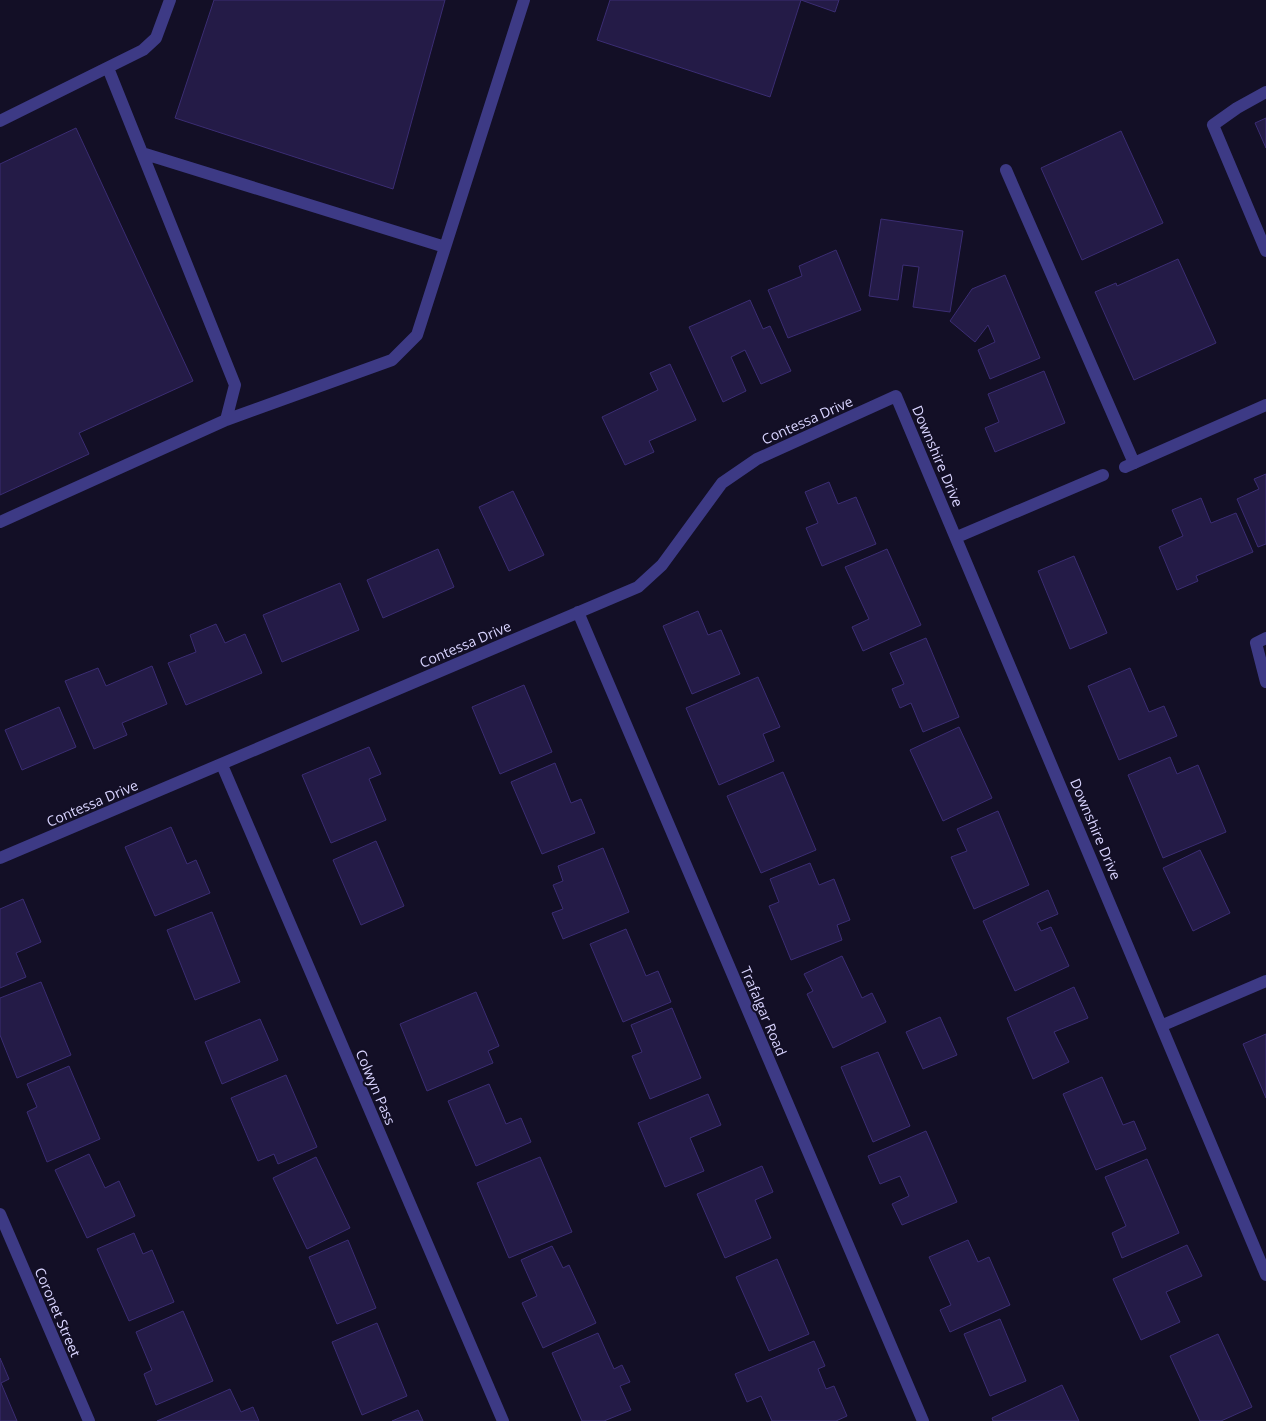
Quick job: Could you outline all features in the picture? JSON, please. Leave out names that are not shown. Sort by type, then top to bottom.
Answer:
[{"type":"street","points":[[0,121],[143,50],[156,38],[170,0]]},
{"type":"street","points":[[0,522],[226,420],[392,360],[417,335],[524,0]]},
{"type":"street","points":[[108,68],[235,385],[226,420]]},
{"type":"street","points":[[1266,92],[1237,108],[1213,125],[1266,251]]},
{"type":"street","points":[[142,153],[445,247]]},
{"type":"street","points":[[1006,170],[1130,465],[1266,405]]},
{"type":"street","name":"Downshire Drive","points":[[896,396],[1163,1026],[1266,1275]]},
{"type":"street","name":"Contessa Drive","points":[[0,858],[638,587],[662,565],[722,482],[757,459],[896,396]]},
{"type":"street","points":[[957,537],[1103,475]]},
{"type":"street","name":"Trafalgar Road","points":[[578,612],[923,1421]]},
{"type":"street","points":[[1266,638],[1256,643],[1266,682]]},
{"type":"street","name":"Colwyn Pass","points":[[222,765],[503,1421]]},
{"type":"street","points":[[1163,1026],[1266,981]]},
{"type":"street","name":"Coronet Street","points":[[0,1214],[89,1421]]},
{"type":"building","points":[[214,0],[445,0],[393,189],[175,118]]},
{"type":"building","points":[[610,0],[801,0],[770,97],[597,40]]},
{"type":"building","points":[[801,0],[839,0],[835,12]]},
{"type":"building","points":[[1266,118],[1266,148],[1255,123]]},
{"type":"building","points":[[76,128],[193,381],[79,433],[89,454],[0,495],[0,164]]},
{"type":"building","points":[[1121,131],[1163,223],[1082,260],[1041,168]]},
{"type":"building","points":[[881,219],[963,231],[950,312],[913,307],[919,267],[903,265],[898,300],[869,296]]},
{"type":"building","points":[[836,250],[861,310],[788,338],[768,290],[802,276],[799,266]]},
{"type":"building","points":[[1178,259],[1216,343],[1134,380],[1095,292],[1116,283],[1117,286]]},
{"type":"building","points":[[1005,275],[1040,358],[990,379],[978,350],[995,342],[988,325],[975,342],[950,321],[972,289]]},
{"type":"building","points":[[750,300],[763,329],[770,326],[791,371],[761,384],[745,350],[731,357],[746,391],[723,402],[689,327]]},
{"type":"building","points":[[670,364],[696,420],[649,441],[654,452],[625,465],[602,417],[658,390],[650,373]]},
{"type":"building","points":[[1044,371],[1065,423],[995,452],[985,428],[999,422],[988,394]]},
{"type":"building","points":[[1266,474],[1266,544],[1258,547],[1237,499],[1259,489],[1254,479]]},
{"type":"building","points":[[829,482],[838,504],[856,497],[876,544],[822,566],[806,528],[818,523],[805,492]]},
{"type":"building","points":[[513,491],[544,555],[509,571],[479,507]]},
{"type":"building","points":[[1201,498],[1211,523],[1236,513],[1253,552],[1196,576],[1198,581],[1177,590],[1159,547],[1183,536],[1172,510]]},
{"type":"building","points":[[438,549],[454,587],[383,618],[367,580]]},
{"type":"building","points":[[887,549],[921,625],[863,651],[852,627],[869,619],[845,567]]},
{"type":"building","points":[[1074,556],[1107,633],[1070,649],[1038,571]]},
{"type":"building","points":[[340,583],[359,630],[282,662],[263,615]]},
{"type":"building","points":[[698,611],[708,635],[721,630],[740,674],[692,694],[663,626]]},
{"type":"building","points":[[216,624],[225,643],[245,634],[262,673],[186,705],[168,663],[196,652],[190,635]]},
{"type":"building","points":[[926,638],[959,717],[923,732],[911,703],[900,708],[892,689],[904,684],[890,653]]},
{"type":"building","points":[[152,666],[167,704],[122,723],[127,735],[94,749],[65,681],[98,668],[106,686]]},
{"type":"building","points":[[1130,668],[1149,712],[1164,706],[1177,736],[1119,760],[1088,686]]},
{"type":"building","points":[[758,677],[780,727],[763,734],[774,761],[719,785],[686,708]]},
{"type":"building","points":[[524,685],[552,752],[500,774],[472,707]]},
{"type":"building","points":[[59,707],[76,747],[22,770],[5,730]]},
{"type":"building","points":[[959,727],[992,798],[943,821],[910,750]]},
{"type":"building","points":[[369,747],[381,774],[369,779],[386,820],[331,843],[302,775]]},
{"type":"building","points":[[1170,757],[1177,774],[1198,765],[1226,832],[1163,858],[1128,775]]},
{"type":"building","points":[[555,763],[571,803],[581,799],[595,833],[542,854],[511,782]]},
{"type":"building","points":[[783,772],[816,850],[761,873],[727,796]]},
{"type":"building","points":[[998,811],[1029,885],[974,909],[951,857],[967,851],[957,829]]},
{"type":"building","points":[[171,827],[187,864],[196,860],[210,893],[155,916],[125,847]]},
{"type":"building","points":[[376,841],[404,906],[361,925],[333,860]]},
{"type":"building","points":[[603,848],[629,912],[563,939],[552,913],[563,909],[553,885],[563,881],[558,866]]},
{"type":"building","points":[[1200,850],[1230,913],[1193,931],[1163,868]]},
{"type":"building","points":[[810,863],[819,885],[834,879],[850,920],[837,925],[842,940],[791,960],[769,906],[779,902],[770,879]]},
{"type":"building","points":[[1048,890],[1058,914],[1037,923],[1041,931],[1051,927],[1069,966],[1015,991],[983,921]]},
{"type":"building","points":[[23,899],[41,942],[16,953],[26,977],[0,988],[0,909]]},
{"type":"building","points":[[212,912],[240,982],[195,1000],[167,930]]},
{"type":"building","points":[[626,929],[646,976],[658,971],[671,1002],[623,1022],[590,944]]},
{"type":"building","points":[[842,956],[862,998],[872,993],[886,1022],[833,1048],[807,994],[813,991],[804,974]]},
{"type":"building","points":[[41,982],[71,1055],[17,1078],[0,1035],[0,998]]},
{"type":"building","points":[[1074,987],[1088,1018],[1054,1032],[1069,1062],[1033,1079],[1007,1018]]},
{"type":"building","points":[[476,992],[499,1046],[488,1051],[493,1063],[427,1091],[400,1024]]},
{"type":"building","points":[[672,1008],[701,1078],[650,1099],[632,1056],[642,1052],[631,1025]]},
{"type":"building","points":[[940,1017],[957,1055],[923,1069],[906,1032]]},
{"type":"building","points":[[260,1019],[278,1060],[222,1084],[205,1042]]},
{"type":"building","points":[[1266,1034],[1266,1098],[1243,1044]]},
{"type":"building","points":[[878,1052],[910,1126],[873,1142],[841,1067]]},
{"type":"building","points":[[69,1066],[100,1139],[47,1162],[27,1112],[37,1107],[27,1084]]},
{"type":"building","points":[[286,1075],[317,1147],[278,1164],[274,1154],[258,1161],[231,1098]]},
{"type":"building","points":[[1102,1077],[1123,1125],[1134,1121],[1146,1149],[1096,1170],[1063,1094]]},
{"type":"building","points":[[489,1084],[506,1124],[521,1118],[531,1142],[476,1166],[448,1101]]},
{"type":"building","points":[[708,1094],[721,1125],[690,1138],[704,1171],[665,1187],[638,1123]]},
{"type":"building","points":[[926,1131],[957,1202],[902,1225],[892,1204],[909,1196],[900,1176],[880,1184],[868,1156]]},
{"type":"building","points":[[89,1154],[105,1188],[119,1181],[135,1216],[87,1238],[55,1170]]},
{"type":"building","points":[[316,1157],[350,1228],[307,1249],[273,1178]]},
{"type":"building","points":[[540,1157],[572,1232],[509,1258],[477,1183]]},
{"type":"building","points":[[1147,1159],[1179,1233],[1122,1258],[1112,1233],[1126,1226],[1105,1177]]},
{"type":"building","points":[[762,1166],[773,1192],[755,1200],[771,1238],[725,1258],[697,1194]]},
{"type":"building","points":[[134,1233],[143,1254],[152,1250],[174,1302],[129,1321],[97,1249]]},
{"type":"building","points":[[348,1240],[376,1308],[337,1324],[309,1257]]},
{"type":"building","points":[[968,1240],[978,1262],[989,1257],[1010,1305],[950,1332],[940,1310],[951,1305],[929,1257]]},
{"type":"building","points":[[1187,1245],[1202,1276],[1166,1292],[1180,1322],[1141,1340],[1113,1279]]},
{"type":"building","points":[[552,1246],[563,1268],[569,1265],[596,1323],[543,1348],[522,1303],[537,1296],[521,1260]]},
{"type":"building","points":[[777,1259],[809,1334],[769,1351],[736,1277]]},
{"type":"building","points":[[183,1311],[213,1381],[156,1405],[144,1374],[152,1370],[136,1332]]},
{"type":"building","points":[[1000,1319],[1026,1381],[990,1396],[964,1334]]},
{"type":"building","points":[[377,1323],[407,1396],[362,1415],[332,1342]]},
{"type":"building","points":[[598,1333],[614,1369],[622,1365],[630,1382],[620,1386],[631,1410],[604,1421],[582,1421],[552,1353]]},
{"type":"building","points":[[1218,1334],[1252,1407],[1221,1421],[1200,1421],[1170,1356]]},
{"type":"building","points":[[814,1341],[825,1366],[818,1369],[826,1389],[834,1386],[847,1416],[836,1421],[772,1421],[761,1396],[747,1402],[735,1374]]},
{"type":"building","points":[[0,1358],[9,1379],[1,1383],[17,1421],[0,1421]]},
{"type":"building","points":[[1062,1385],[1079,1421],[993,1421],[992,1418]]},
{"type":"building","points":[[230,1389],[241,1412],[253,1407],[259,1421],[157,1421]]},
{"type":"building","points":[[418,1410],[423,1421],[392,1421]]}]
